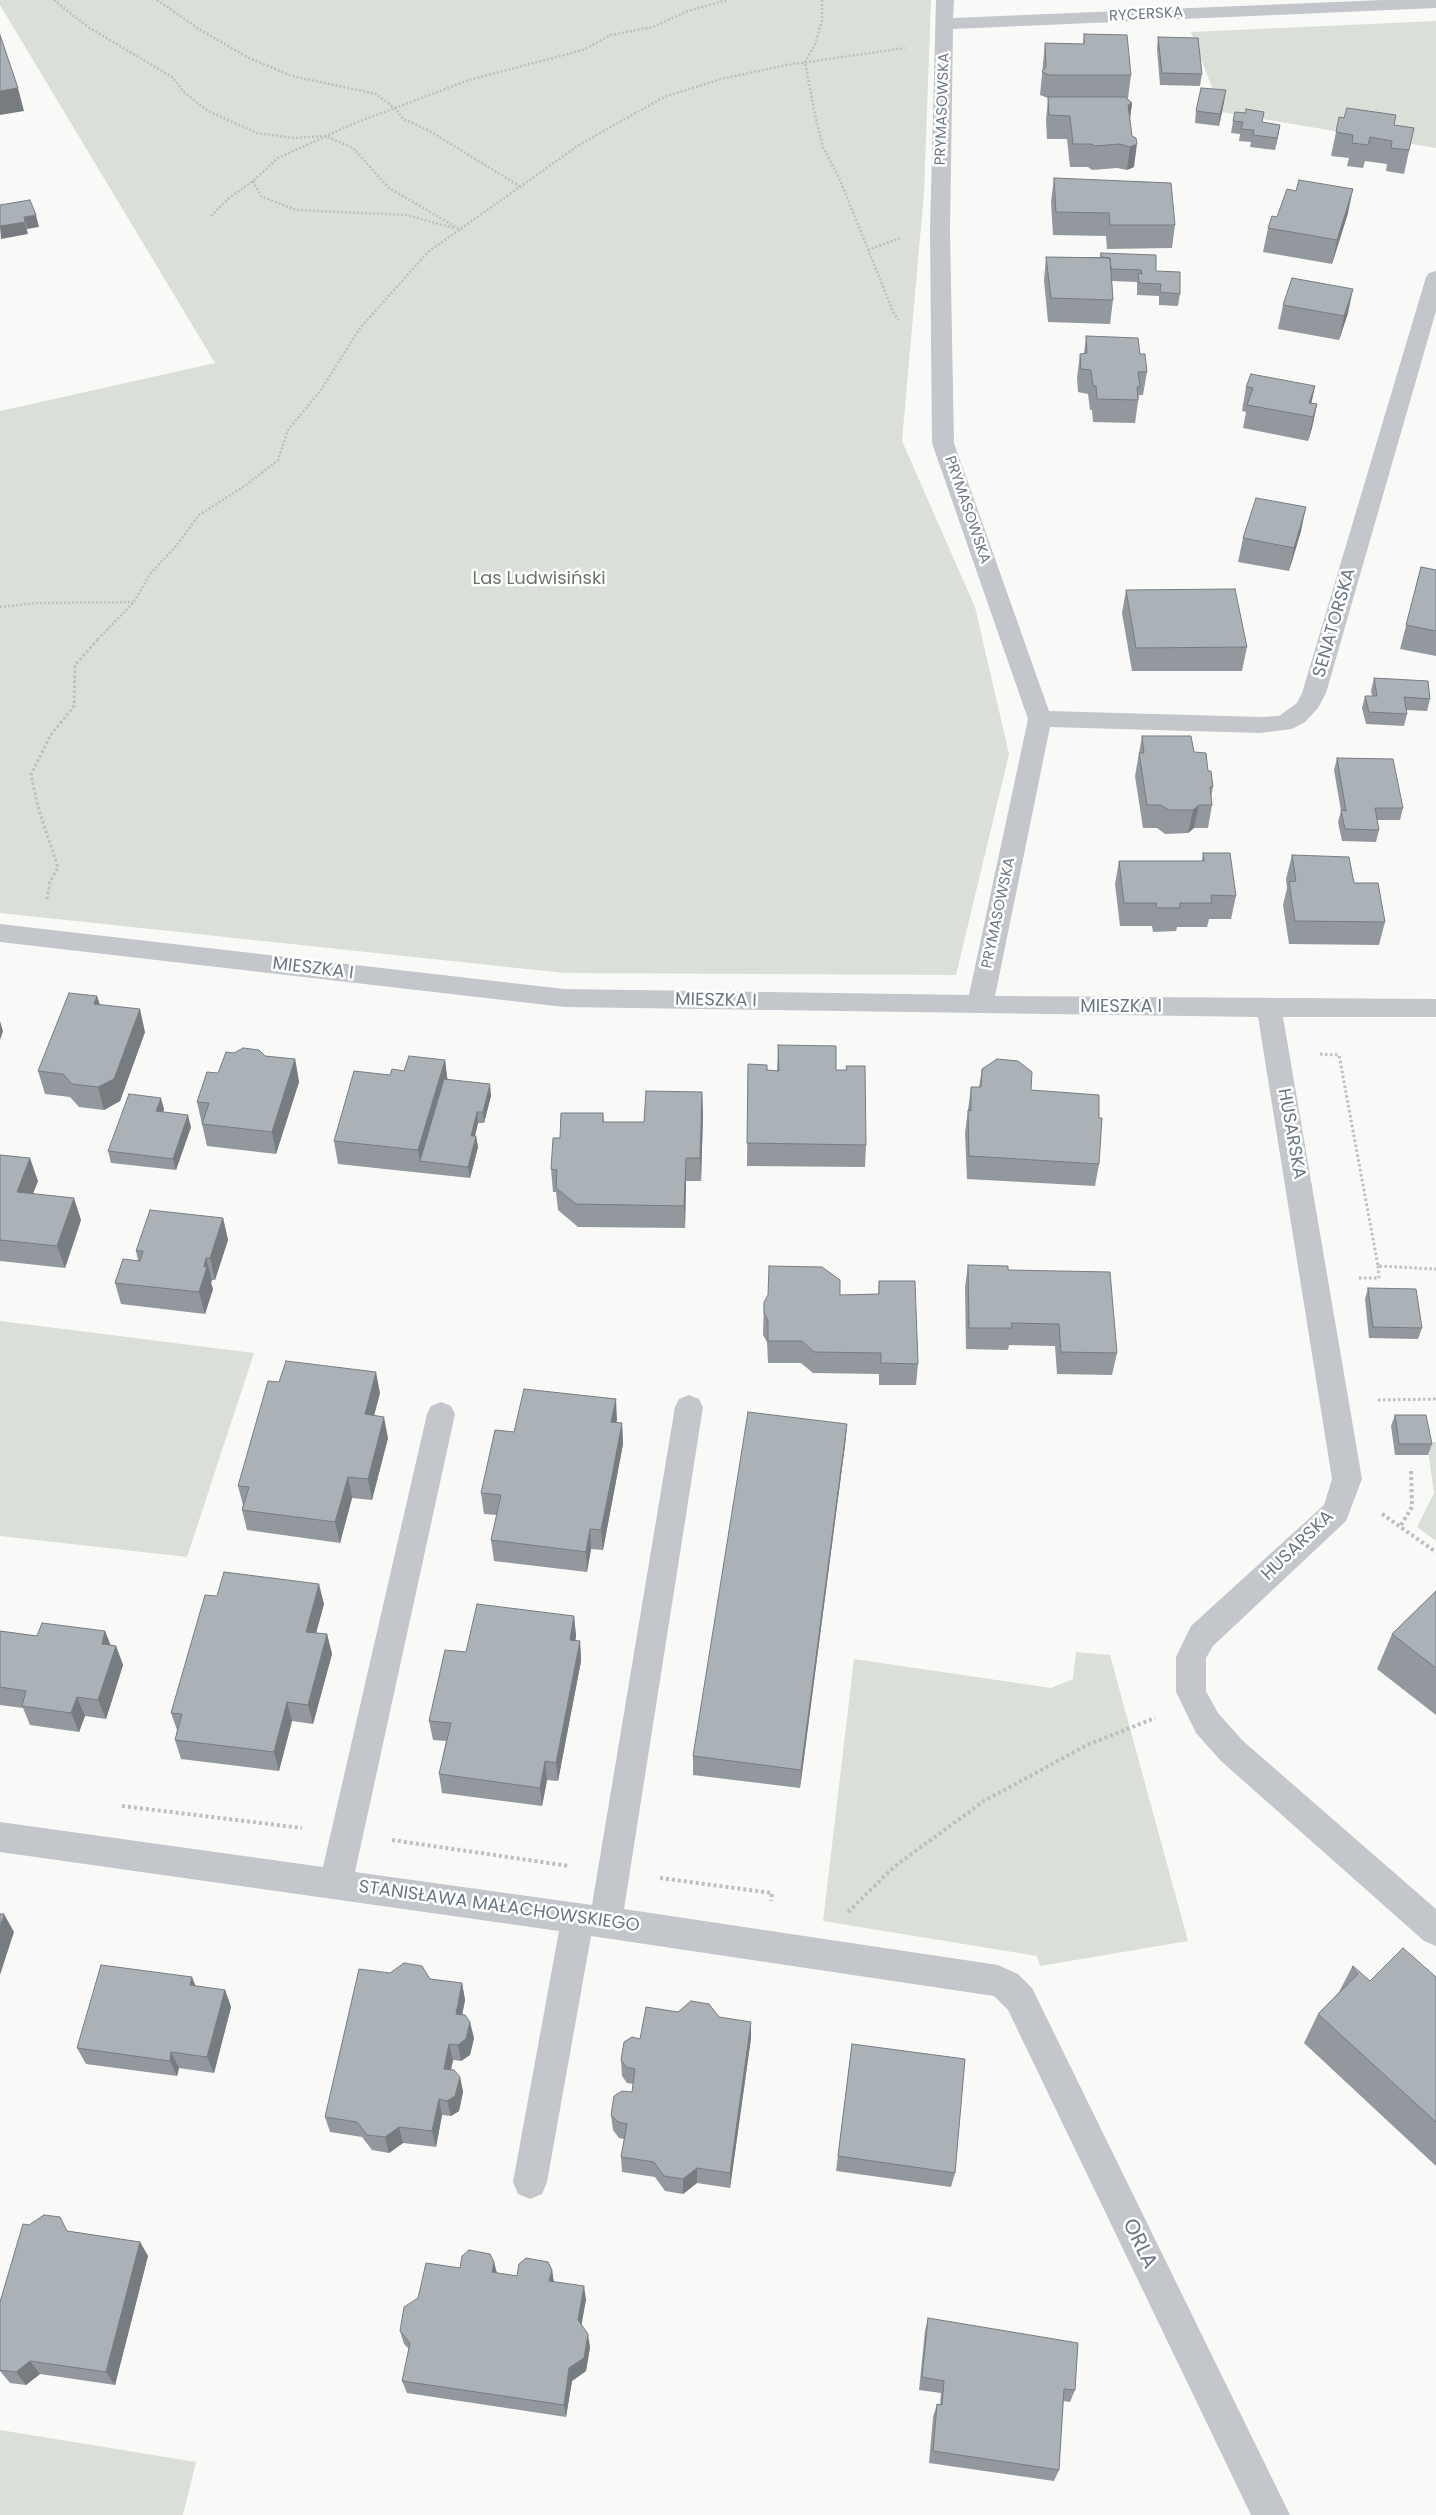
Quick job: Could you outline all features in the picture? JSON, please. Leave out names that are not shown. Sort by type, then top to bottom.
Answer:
[{"type":"street","name":"PRYMASOWSKA","points":[[945,0],[946,34],[940,230],[943,443],[1040,720],[980,1006]]},
{"type":"street","name":"RYCERSKA","points":[[946,34],[1436,3]]},
{"type":"street","name":"SENATORSKA","points":[[1040,720],[1260,726],[1284,723],[1297,716],[1306,708],[1314,693],[1431,316],[1436,277]]},
{"type":"street","name":"MIESZKA I","points":[[0,933],[564,998],[980,1006],[1436,1008]]},
{"type":"street","name":"HUSARSKA","points":[[1269,1007],[1348,1478],[1336,1512],[1202,1636],[1191,1657],[1191,1692],[1208,1723],[1232,1751],[1436,1930]]},
{"type":"street","points":[[530,2182],[591,1920],[613,1872],[689,1407]]},
{"type":"street","points":[[336,1883],[441,1414]]},
{"type":"street","name":"STANISŁAWA MAŁACHOWSKIEGO","points":[[0,1837],[808,1951],[998,1981]]},
{"type":"street","name":"ORLA","points":[[998,1981],[1006,1985],[1020,1998],[1270,2515]]},
{"type":"path","points":[[54,0],[88,27],[172,77],[185,93],[208,111],[257,133],[294,138],[325,136],[353,148],[390,188],[461,230]]},
{"type":"path","points":[[157,0],[202,31],[249,58],[292,76],[376,94],[396,109],[403,118],[428,130],[521,187]]},
{"type":"path","points":[[211,216],[229,198],[253,181],[278,158],[325,136],[468,80],[582,50],[611,35],[652,27],[688,11],[727,0]]},
{"type":"path","points":[[822,0],[822,21],[815,44],[805,62],[823,147],[840,180],[894,314],[943,374]]},
{"type":"path","points":[[40,937],[50,882],[58,867],[38,807],[31,775],[50,736],[74,706],[75,665],[101,635],[134,602],[150,574],[176,546],[199,515],[246,485],[278,460],[288,430],[321,390],[360,328],[390,297],[428,252],[579,145],[664,98],[721,79],[946,34]]},
{"type":"path","points":[[253,181],[261,196],[296,210],[407,215],[461,230]]},
{"type":"path","points":[[0,607],[36,604],[134,602]]},
{"type":"path","points":[[1312,1054],[1339,1055],[1378,1266],[1436,1269]]},
{"type":"path","points":[[1372,1400],[1436,1399]]},
{"type":"path","points":[[1401,1525],[1412,1507],[1411,1468]]},
{"type":"path","points":[[1378,1511],[1401,1525],[1436,1552]]},
{"type":"path","points":[[808,1951],[894,1866],[984,1801],[1088,1745],[1196,1702]]},
{"type":"path","points":[[112,1804],[348,1833],[772,1893],[765,1945]]},
{"type":"green space","name":"Las Ludwisiński","points":[[0,0],[931,0],[924,193],[902,441],[975,607],[1009,754],[956,975],[564,973],[0,913],[0,411],[215,363],[0,5]]},
{"type":"green space","points":[[1436,21],[1436,148],[1221,112],[1191,32]]},
{"type":"green space","points":[[0,1321],[254,1353],[187,1557],[0,1536]]},
{"type":"green space","points":[[1436,1442],[1436,1541],[1417,1527],[1434,1493],[1427,1443]]},
{"type":"green space","points":[[1076,1652],[1110,1655],[1188,1941],[1040,1966],[1037,1956],[823,1921],[854,1659],[1051,1688],[1073,1679]]},
{"type":"green space","points":[[0,2430],[196,2462],[183,2515],[0,2515]]},
{"type":"building","points":[[1084,34],[1127,35],[1131,75],[1049,75],[1042,72],[1046,67],[1045,43],[1084,44]]},
{"type":"building","points":[[0,35],[18,88],[0,91]]},
{"type":"building","points":[[1158,37],[1198,38],[1202,74],[1162,73]]},
{"type":"building","points":[[1201,88],[1226,90],[1220,114],[1196,111]]},
{"type":"building","points":[[1048,97],[1125,97],[1132,103],[1128,105],[1132,136],[1136,138],[1137,144],[1130,147],[1120,144],[1095,146],[1091,144],[1073,144],[1070,116],[1049,115]]},
{"type":"building","points":[[1347,108],[1396,115],[1394,125],[1414,128],[1409,150],[1391,148],[1392,141],[1370,137],[1368,145],[1352,143],[1353,135],[1336,132],[1339,117],[1344,118]]},
{"type":"building","points":[[1246,109],[1264,112],[1262,122],[1280,125],[1277,138],[1253,135],[1254,130],[1241,129],[1243,122],[1233,121],[1235,112],[1246,113]]},
{"type":"building","points":[[1054,178],[1171,183],[1175,225],[1110,225],[1109,213],[1056,212]]},
{"type":"building","points":[[1299,180],[1353,189],[1337,240],[1268,228],[1272,216],[1277,217],[1287,189],[1296,191]]},
{"type":"building","points":[[30,200],[36,215],[24,217],[25,222],[0,226],[0,205]]},
{"type":"building","points":[[1101,253],[1156,255],[1156,271],[1180,272],[1180,294],[1160,292],[1161,284],[1139,283],[1138,273],[1142,274],[1141,270],[1111,269],[1110,258],[1101,257]]},
{"type":"building","points":[[1046,257],[1110,258],[1113,300],[1051,298]]},
{"type":"building","points":[[1292,278],[1353,289],[1344,316],[1283,305]]},
{"type":"building","points":[[1086,336],[1138,338],[1140,354],[1145,354],[1147,372],[1138,372],[1140,387],[1137,387],[1138,400],[1097,399],[1096,386],[1093,386],[1091,370],[1081,369],[1080,354],[1087,353]]},
{"type":"building","points":[[1251,374],[1315,386],[1309,403],[1317,404],[1313,417],[1247,405],[1253,388],[1246,387]]},
{"type":"building","points":[[1256,498],[1306,507],[1294,548],[1243,538]]},
{"type":"building","points":[[1421,567],[1436,570],[1436,631],[1406,625]]},
{"type":"building","points":[[1235,589],[1247,647],[1136,648],[1126,590]]},
{"type":"building","points":[[1374,678],[1428,681],[1430,699],[1404,697],[1407,714],[1369,712],[1365,696],[1377,696]]},
{"type":"building","points":[[1142,736],[1191,736],[1194,752],[1206,753],[1208,771],[1211,771],[1213,787],[1210,787],[1212,805],[1199,805],[1193,810],[1169,810],[1161,805],[1147,805],[1139,753],[1144,753]]},
{"type":"building","points":[[1337,758],[1393,759],[1403,808],[1375,808],[1379,830],[1345,829],[1341,810],[1346,811]]},
{"type":"building","points":[[1203,853],[1230,853],[1236,896],[1211,895],[1212,903],[1180,903],[1180,908],[1157,908],[1156,903],[1124,903],[1119,861],[1204,861]]},
{"type":"building","points":[[1292,855],[1349,857],[1354,883],[1378,883],[1385,922],[1295,921],[1289,882],[1296,881]]},
{"type":"building","points":[[69,993],[97,996],[94,1004],[140,1009],[114,1079],[98,1087],[72,1084],[63,1074],[38,1071]]},
{"type":"building","points":[[778,1045],[836,1046],[836,1070],[847,1070],[846,1066],[865,1066],[866,1145],[747,1143],[748,1064],[767,1065],[767,1070],[779,1071]]},
{"type":"building","points":[[243,1048],[259,1050],[265,1056],[295,1059],[272,1132],[202,1124],[209,1103],[197,1102],[207,1072],[218,1073],[226,1052],[234,1053]]},
{"type":"building","points":[[409,1056],[445,1060],[418,1150],[334,1141],[354,1071],[390,1075],[392,1069],[404,1071]]},
{"type":"building","points":[[997,1059],[1018,1061],[1032,1072],[1031,1090],[1099,1095],[1099,1118],[1102,1118],[1099,1164],[969,1156],[968,1110],[971,1111],[971,1087],[981,1087],[982,1069]]},
{"type":"building","points":[[444,1079],[490,1084],[483,1112],[477,1112],[471,1136],[476,1136],[468,1167],[420,1161]]},
{"type":"building","points":[[646,1091],[702,1092],[700,1158],[686,1158],[684,1206],[576,1204],[556,1188],[557,1170],[551,1169],[553,1138],[560,1138],[561,1113],[603,1113],[603,1122],[644,1122]]},
{"type":"building","points":[[129,1094],[161,1098],[156,1111],[188,1115],[173,1159],[108,1151]]},
{"type":"building","points":[[0,1155],[30,1158],[17,1192],[74,1198],[57,1246],[0,1240]]},
{"type":"building","points":[[150,1210],[223,1218],[210,1258],[206,1258],[204,1267],[207,1267],[199,1292],[115,1283],[123,1259],[140,1261],[143,1251],[136,1251]]},
{"type":"building","points":[[968,1265],[1008,1266],[1008,1270],[1110,1272],[1117,1353],[1061,1352],[1059,1324],[1011,1323],[1012,1328],[969,1328]]},
{"type":"building","points":[[769,1266],[822,1267],[840,1280],[840,1295],[879,1294],[879,1281],[915,1281],[918,1364],[881,1363],[881,1353],[814,1352],[802,1341],[768,1341],[768,1321],[764,1313],[764,1302],[768,1295]]},
{"type":"building","points":[[1368,1288],[1416,1289],[1422,1328],[1373,1327]]},
{"type":"building","points":[[286,1361],[376,1372],[365,1414],[384,1417],[368,1479],[348,1477],[335,1522],[242,1510],[249,1487],[238,1486],[268,1381],[279,1382]]},
{"type":"building","points":[[524,1389],[616,1399],[611,1422],[622,1423],[612,1476],[601,1530],[590,1529],[586,1552],[491,1540],[501,1495],[481,1493],[495,1430],[514,1432]]},
{"type":"building","points":[[748,1412],[847,1424],[801,1770],[693,1756]]},
{"type":"building","points":[[1395,1415],[1426,1415],[1432,1444],[1399,1444]]},
{"type":"building","points":[[224,1572],[319,1584],[306,1632],[327,1634],[308,1705],[287,1702],[274,1752],[175,1740],[182,1714],[171,1713],[205,1595],[217,1596]]},
{"type":"building","points":[[1436,1591],[1436,1668],[1392,1634]]},
{"type":"building","points":[[477,1604],[574,1616],[570,1640],[580,1641],[556,1763],[545,1761],[540,1788],[439,1774],[451,1723],[429,1721],[445,1650],[466,1652]]},
{"type":"building","points":[[42,1623],[105,1631],[102,1644],[116,1646],[98,1700],[77,1697],[71,1713],[22,1706],[26,1691],[0,1687],[0,1631],[37,1636]]},
{"type":"building","points":[[0,1914],[4,1914],[0,1928]]},
{"type":"building","points":[[1403,1948],[1436,1977],[1436,2122],[1318,2014],[1358,1974],[1353,1966],[1370,1981]]},
{"type":"building","points":[[404,1963],[422,1966],[430,1979],[462,1983],[456,2014],[465,2015],[470,2022],[466,2039],[458,2045],[449,2044],[444,2069],[454,2070],[460,2077],[455,2096],[447,2101],[439,2099],[432,2131],[399,2127],[385,2137],[367,2135],[357,2122],[325,2117],[359,1969],[390,1973]]},
{"type":"building","points":[[101,1965],[192,1977],[190,1985],[225,1990],[207,2057],[171,2052],[170,2061],[77,2048]]},
{"type":"building","points":[[691,2001],[709,2004],[719,2017],[751,2022],[730,2173],[697,2168],[683,2179],[664,2176],[654,2162],[621,2157],[627,2124],[618,2122],[611,2115],[614,2096],[622,2091],[632,2092],[635,2069],[626,2067],[621,2060],[624,2042],[632,2037],[640,2039],[646,2007],[678,2012]]},
{"type":"building","points":[[852,2044],[965,2059],[955,2173],[838,2156]]},
{"type":"building","points":[[44,2215],[60,2217],[67,2231],[140,2242],[106,2372],[30,2361],[16,2372],[0,2370],[0,2302],[23,2224],[29,2225]]},
{"type":"building","points":[[469,2250],[490,2254],[494,2262],[492,2272],[517,2276],[519,2264],[526,2258],[548,2262],[552,2270],[549,2281],[584,2286],[578,2320],[588,2334],[584,2358],[569,2368],[564,2405],[402,2381],[410,2343],[400,2331],[404,2307],[418,2298],[426,2263],[460,2268],[462,2256]]},
{"type":"building","points":[[928,2318],[1078,2343],[1075,2390],[1064,2389],[1059,2470],[933,2451],[937,2404],[942,2405],[944,2381],[922,2377]]}]
